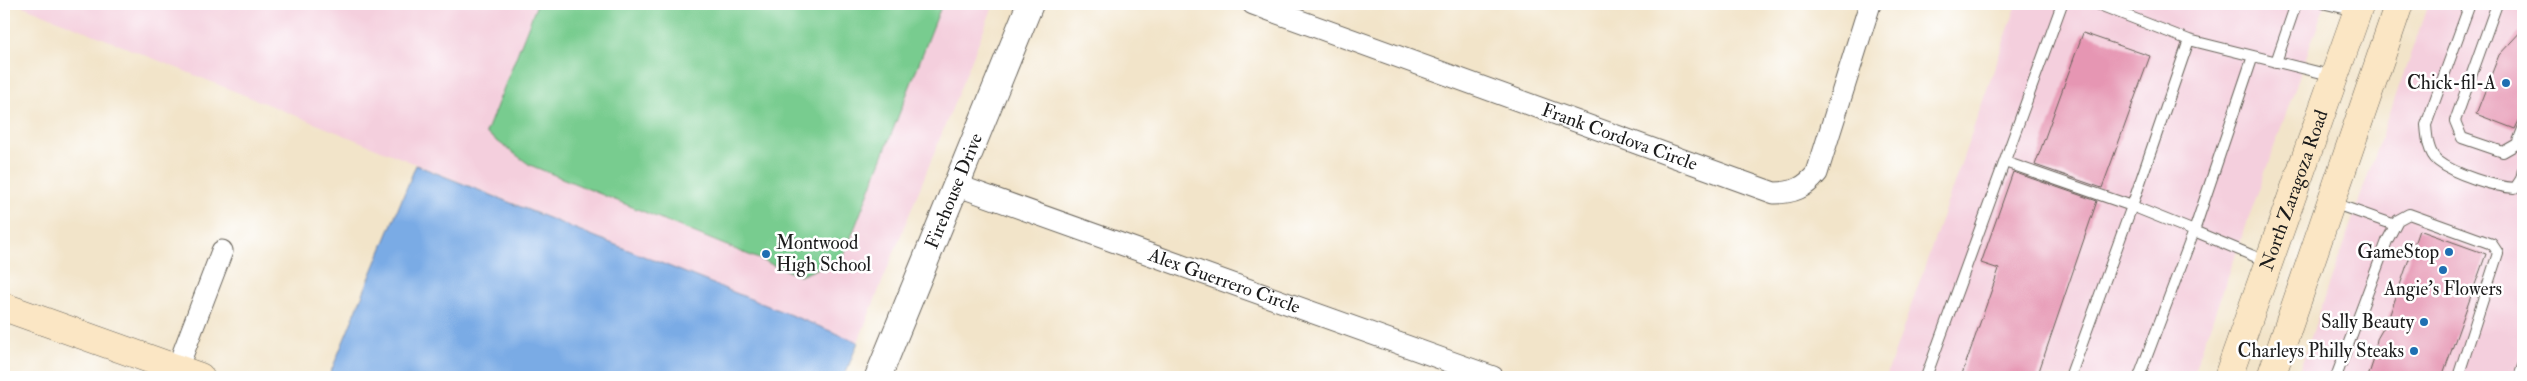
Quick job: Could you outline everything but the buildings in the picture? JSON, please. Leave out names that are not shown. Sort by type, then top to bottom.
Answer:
[{"type":"main road","name":"North Zaragoza Road","points":[[2271,377],[2400,4]]},
{"type":"main road","name":"North Zaragoza Road","points":[[2228,377],[2358,8]]},
{"type":"main road","points":[[2245,377],[2260,332],[2255,303]]},
{"type":"main road","points":[[4,308],[188,373]]},
{"type":"street","name":"Firehouse Drive","points":[[878,377],[1030,4]]},
{"type":"street","name":"Frank Cordova Circle","points":[[1252,4],[1774,193],[1789,193],[1802,188],[1817,173],[1870,4]]},
{"type":"street","name":"Alex Guerrero Circle","points":[[956,185],[1493,377]]},
{"type":"street","points":[[188,373],[222,251]]},
{"type":"lane","points":[[1926,377],[2062,4]]},
{"type":"lane","points":[[2097,4],[2189,40],[2335,77]]},
{"type":"lane","points":[[2276,62],[2296,4]]},
{"type":"lane","points":[[2326,4],[2358,8]]},
{"type":"lane","points":[[2470,4],[2426,125],[2427,140],[2437,160],[2454,170],[2504,187],[2519,189],[2523,170]]},
{"type":"lane","points":[[2497,4],[2456,121],[2462,138],[2503,152],[2518,144],[2523,129]]},
{"type":"lane","points":[[2070,377],[2132,206],[2189,40]]},
{"type":"lane","points":[[2139,377],[2194,231],[2253,56]]},
{"type":"lane","points":[[2005,162],[2132,206],[2269,262]]},
{"type":"lane","points":[[2332,203],[2395,225]]},
{"type":"lane","points":[[2336,377],[2395,225],[2398,220],[2410,214],[2492,244],[2498,253],[2458,377]]},
{"type":"lane","points":[[2519,377],[2523,366]]},
{"type":"shaded area","name":"Montwood High School","points":[[18,4],[994,4],[858,342]]},
{"type":"shaded area","points":[[2017,4],[2325,4],[2192,377],[1886,377]]},
{"type":"shaded area","points":[[2428,4],[2523,4],[2523,377],[2297,377]]},
{"type":"green space","points":[[537,4],[942,4],[843,258],[800,276],[530,165],[486,133]]},
{"type":"water","points":[[416,165],[858,342],[844,377],[339,377],[330,374]]},
{"type":"place","name":"Chick-fil-A","points":[[2506,83]]},
{"type":"place","name":"GameStop","points":[[2449,252]]},
{"type":"place","name":"Montwood High School","points":[[766,254]]},
{"type":"place","name":"Angie's Flowers","points":[[2443,270]]},
{"type":"place","name":"Sally Beauty","points":[[2424,322]]},
{"type":"place","name":"Charleys Philly Steaks","points":[[2414,351]]}]
